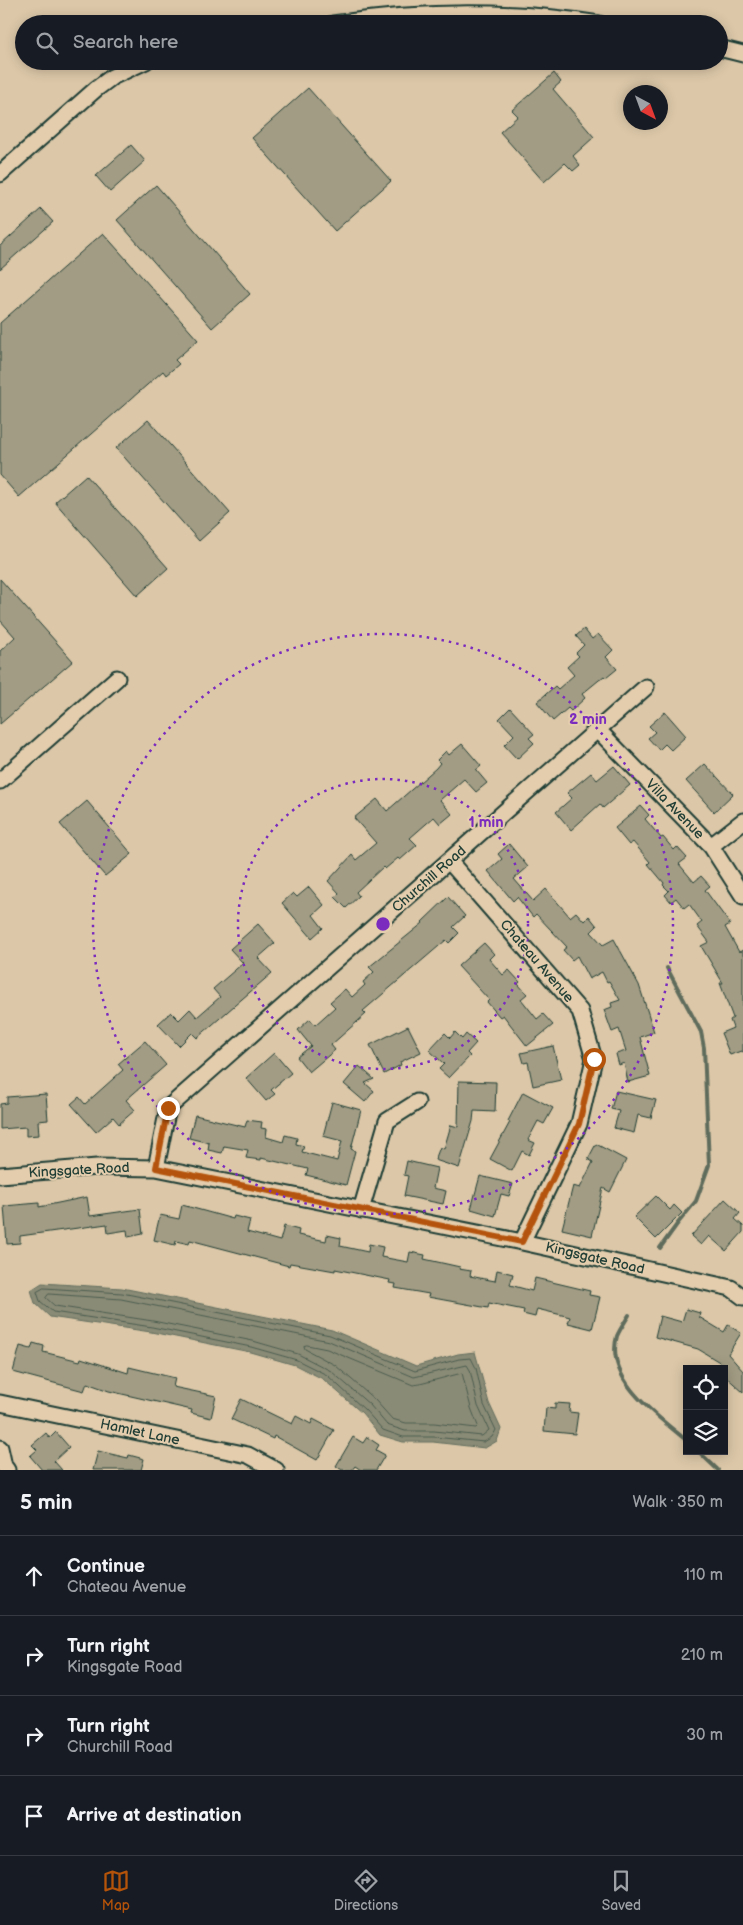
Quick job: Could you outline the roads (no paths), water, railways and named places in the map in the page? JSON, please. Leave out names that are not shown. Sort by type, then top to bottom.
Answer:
[{"type":"street","points":[[430,15],[478,15]]},
{"type":"street","points":[[728,50],[743,54]]},
{"type":"street","points":[[0,174],[96,89],[112,77],[127,70]]},
{"type":"street","points":[[0,781],[117,678]]},
{"type":"street","name":"Churchill Road","points":[[156,1168],[168,1108],[646,687]]},
{"type":"street","name":"Villa Avenue","points":[[598,730],[711,846],[743,896]]},
{"type":"street","points":[[711,846],[743,821]]},
{"type":"street","name":"Chateau Avenue","points":[[449,861],[580,1011],[594,1059],[579,1124],[522,1242]]},
{"type":"street","points":[[361,1210],[386,1121],[416,1102]]},
{"type":"street","name":"Kingsgate Road","points":[[0,1175],[97,1167],[156,1168],[522,1242],[731,1288],[743,1297]]},
{"type":"street","name":"Hamlet Lane","points":[[0,1403],[248,1455],[276,1470]]},
{"type":"street","points":[[0,1448],[4,1466],[7,1470]]},
{"type":"water","points":[[42,1283],[122,1288],[332,1330],[416,1366],[458,1354],[475,1352],[489,1403],[501,1429],[497,1441],[485,1448],[433,1442],[403,1442],[380,1435],[362,1413],[323,1379],[295,1365],[250,1352],[151,1332],[50,1317],[35,1303],[31,1290]]},
{"type":"waterway","points":[[660,1248],[696,1201],[709,1165],[704,1048],[701,1032],[667,968]]},
{"type":"waterway","points":[[629,1315],[617,1336],[615,1352],[619,1368],[626,1382],[637,1396],[662,1421],[683,1438]]},
{"type":"waterway","points":[[702,1455],[718,1470]]}]
